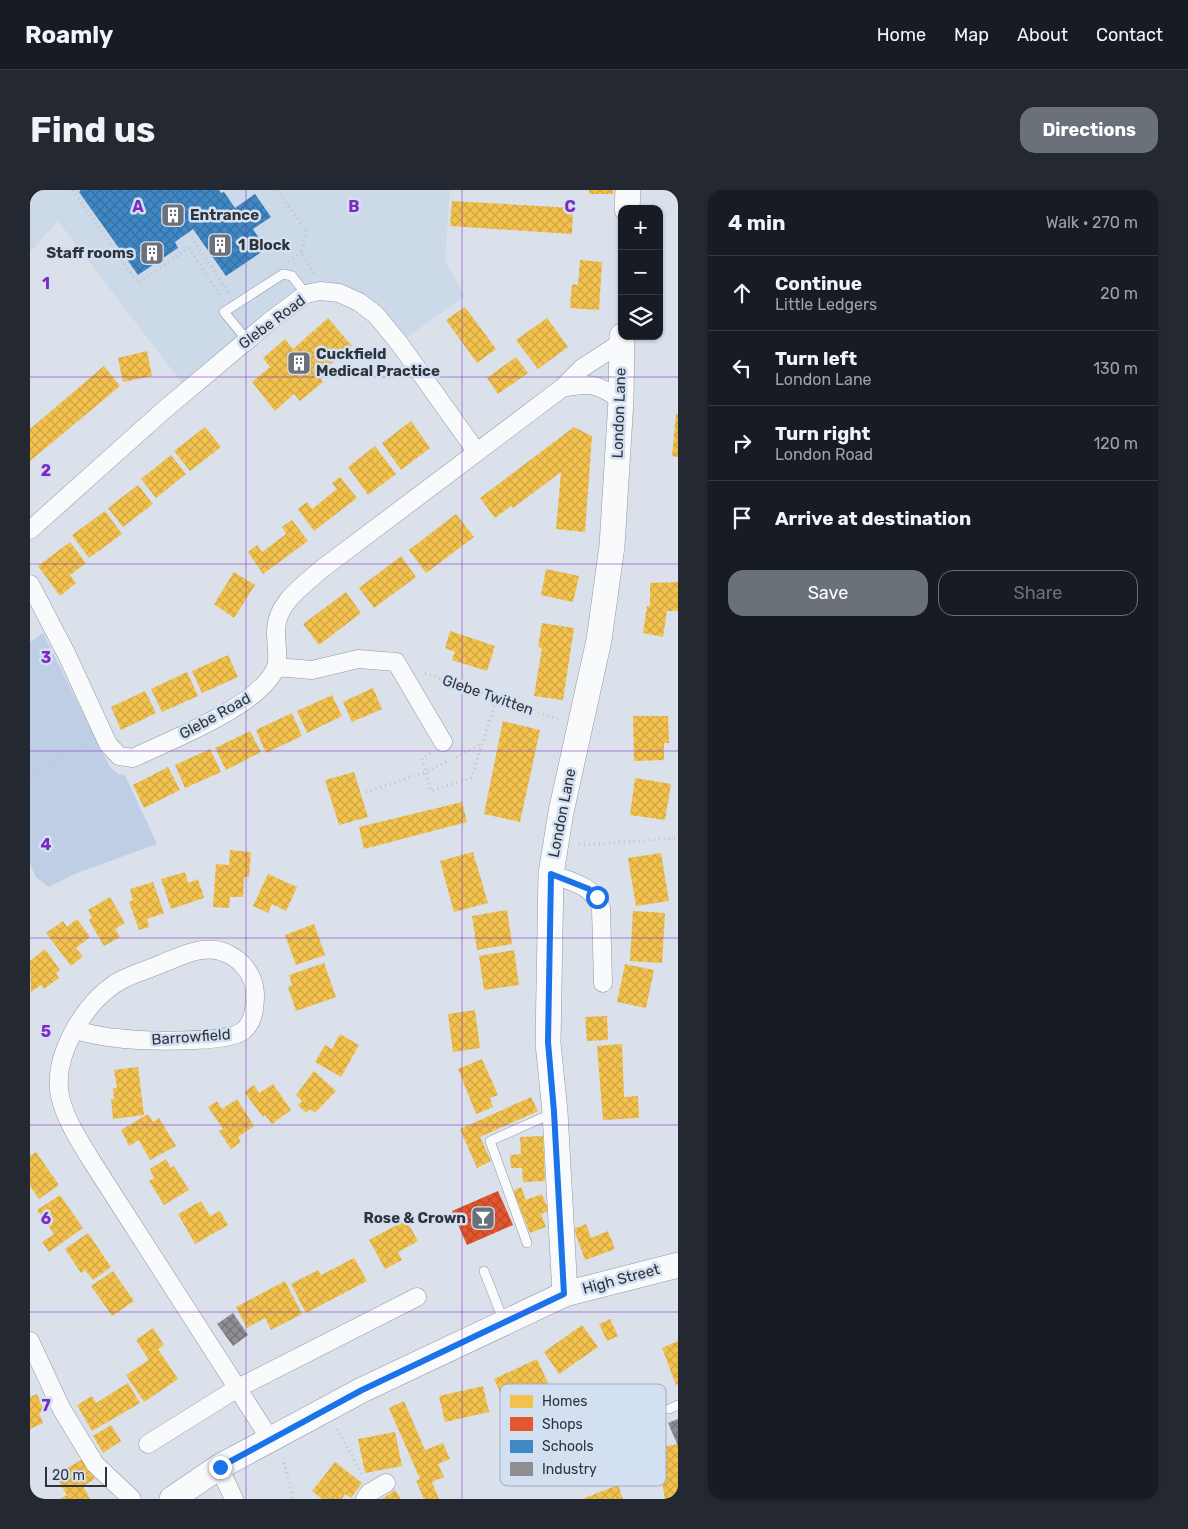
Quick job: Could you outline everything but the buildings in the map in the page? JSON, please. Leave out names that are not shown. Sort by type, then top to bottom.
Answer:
[{"type":"main road","points":[[627,205],[628,190]]},
{"type":"main road","name":"London Lane","points":[[564,1294],[554,1112],[548,1042],[551,874],[554,847],[599,640],[612,546],[621,400],[622,340]]},
{"type":"main road","name":"High Street","points":[[172,1499],[220,1467],[270,1439],[327,1411],[362,1390],[564,1294],[678,1265]]},
{"type":"street","name":"Glebe Road","points":[[30,530],[247,340],[306,294],[320,292],[339,293],[359,302],[376,315],[399,343],[476,451]]},
{"type":"street","points":[[443,742],[396,662],[358,659],[312,670],[276,667],[276,626],[287,600],[324,568],[476,451],[562,388],[582,368],[621,340]]},
{"type":"street","points":[[562,388],[584,383],[603,387],[621,400]]},
{"type":"street","points":[[30,584],[67,655],[108,744]]},
{"type":"street","name":"Glebe Road","points":[[108,744],[119,756],[133,758],[222,715],[255,695],[276,667]]},
{"type":"street","points":[[551,874],[589,889],[597,897],[601,908],[602,983]]},
{"type":"street","name":"Barrowfield","points":[[75,1030],[115,1038],[150,1040],[230,1038],[241,1032],[251,1023],[255,1004],[255,988],[249,972],[238,959],[225,952],[212,949],[189,952],[117,982],[96,998],[84,1013],[75,1030],[63,1058],[59,1078],[60,1096],[71,1127],[236,1389],[270,1439]]},
{"type":"street","points":[[148,1444],[236,1389],[417,1297]]},
{"type":"street","points":[[30,1341],[61,1408],[95,1464],[132,1499]]},
{"type":"street","points":[[220,1467],[234,1499]]},
{"type":"lane","points":[[247,340],[224,312],[234,300],[283,274],[292,276],[306,294]]},
{"type":"lane","points":[[527,1243],[490,1141],[554,1112]]},
{"type":"lane","points":[[484,1271],[504,1322]]},
{"type":"path","points":[[73,190],[138,283],[189,248],[224,301],[234,300],[189,233]]},
{"type":"path","points":[[277,190],[306,230],[302,252],[287,262]]},
{"type":"path","name":"Glebe Twitten","points":[[396,662],[580,727]]},
{"type":"path","points":[[443,742],[422,759],[431,791],[471,778],[480,745],[497,698]]},
{"type":"path","points":[[30,779],[44,765],[73,748],[108,744]]},
{"type":"path","points":[[366,792],[426,772],[480,745]]},
{"type":"path","points":[[554,847],[678,838]]},
{"type":"path","points":[[327,1411],[375,1491]]},
{"type":"path","points":[[270,1439],[285,1461],[293,1499]]},
{"type":"shaded area","points":[[30,190],[450,190],[445,261],[465,296],[399,343],[376,315],[320,291],[188,391],[58,221],[30,252]]},
{"type":"shaded area","points":[[43,633],[110,767],[118,774],[125,775],[157,844],[77,873],[49,887],[36,877],[30,864],[30,642]]},
{"type":"place","name":"Entrance","points":[[173,215]]},
{"type":"place","name":"1 Block","points":[[220,245]]},
{"type":"place","name":"Staff rooms","points":[[152,253]]},
{"type":"place","name":"Cuckfield Medical Practice","points":[[299,363]]},
{"type":"place","name":"Rose & Crown","points":[[483,1218]]},
{"type":"route","points":[[220,1467],[270,1439],[327,1411],[362,1390],[564,1294],[552,1077],[548,1042],[551,874],[589,889],[597,897]]}]
